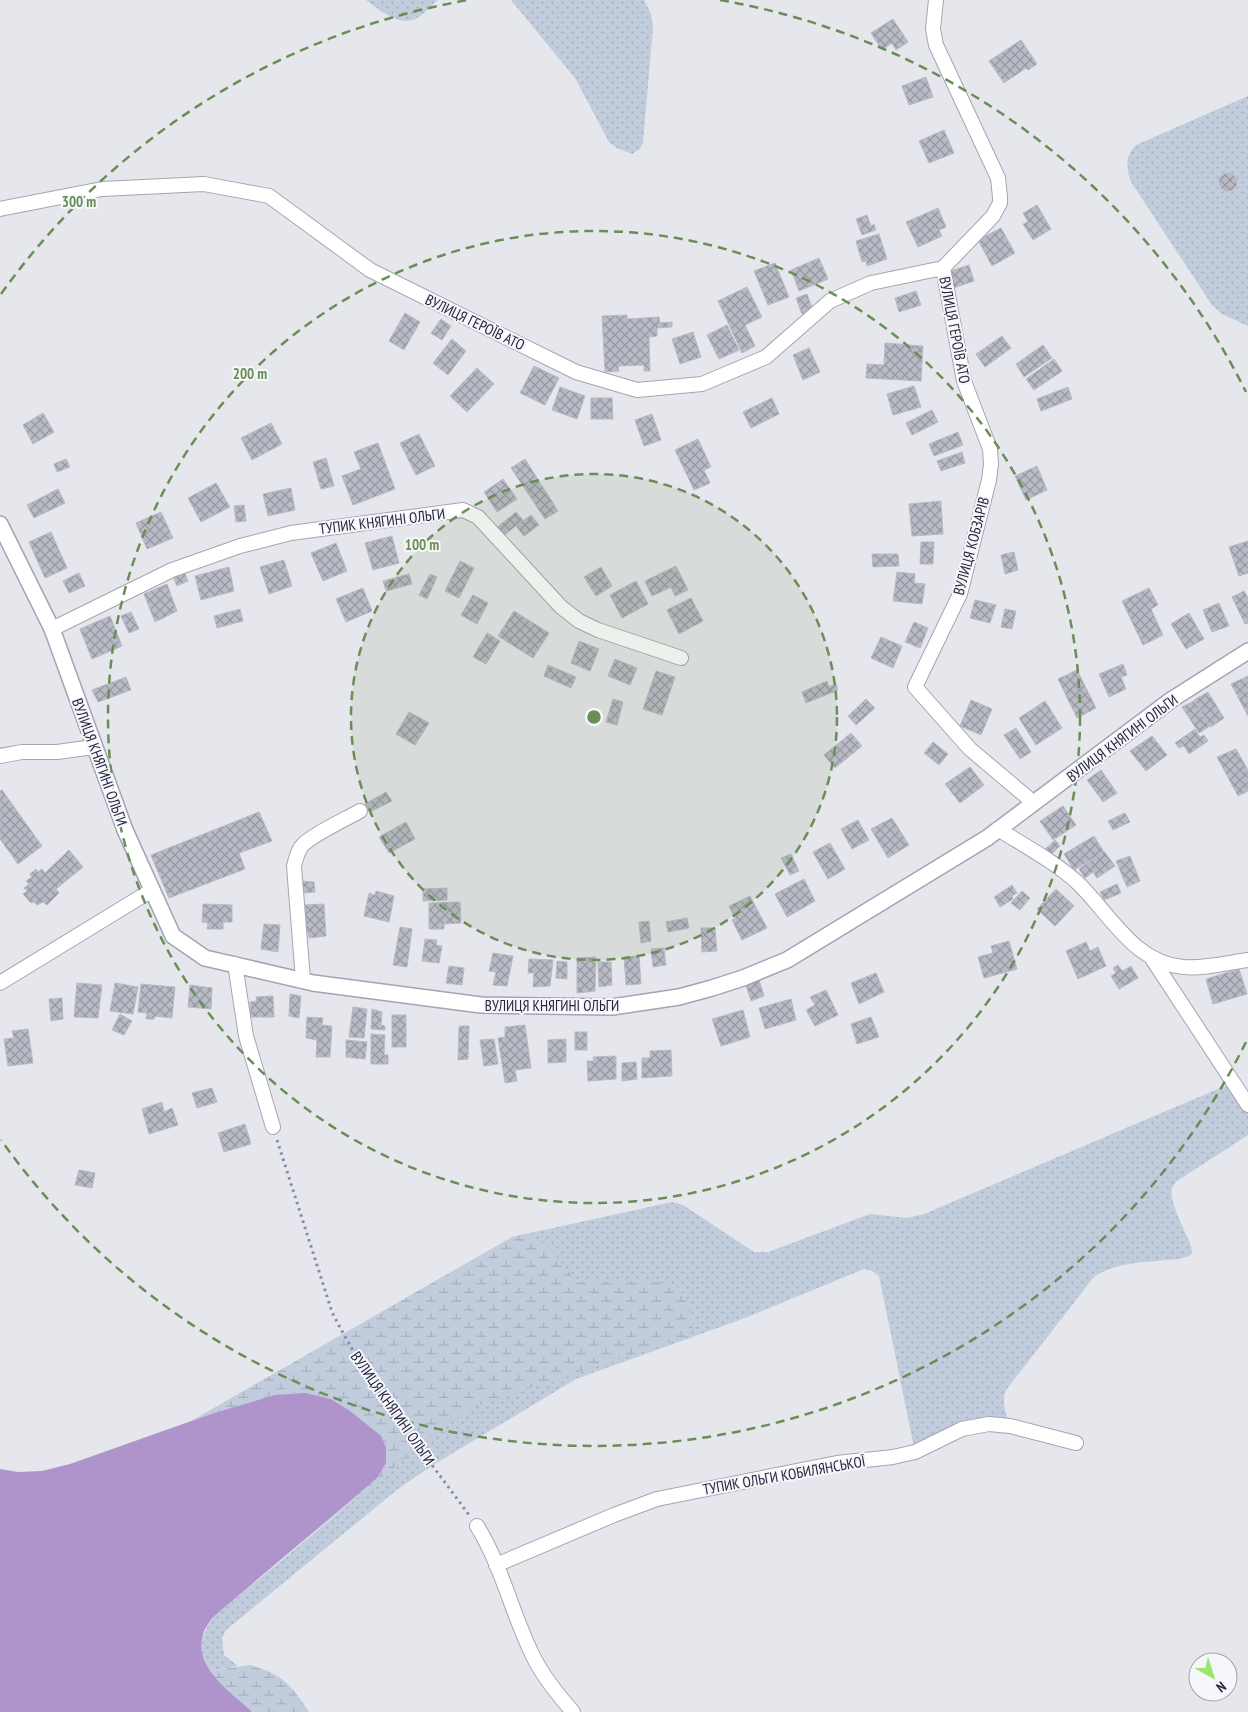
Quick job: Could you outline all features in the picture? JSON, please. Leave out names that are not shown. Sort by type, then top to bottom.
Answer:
[{"type":"street","name":"ВУЛИЦЯ ГЕРОЇВ АТО","points":[[0,209],[102,189],[204,184],[269,196],[370,270],[576,372],[637,390],[702,384],[766,358],[830,302],[871,283],[943,268],[993,216],[1000,203],[998,178],[936,45],[933,29],[936,0]]},
{"type":"street","name":"ВУЛИЦЯ ГЕРОЇВ АТО","points":[[943,268],[964,381],[990,449],[991,464],[989,480],[960,594],[916,687],[970,749],[1034,803]]},
{"type":"street","name":"ТУПИК КНЯГИНІ ОЛЬГИ","points":[[52,630],[172,570],[240,546],[292,532],[463,510],[478,517],[561,607],[579,621],[598,630],[681,658]]},
{"type":"street","name":"ВУЛИЦЯ КНЯГИНІ ОЛЬГИ","points":[[0,524],[52,630],[125,830],[173,936],[205,958],[303,980],[481,1005],[612,1007],[679,996],[743,978],[787,960],[998,829],[1171,700],[1248,650]]},
{"type":"street","points":[[0,756],[22,752],[57,752],[94,747]]},
{"type":"street","points":[[303,980],[294,866],[297,854],[307,842],[360,811]]},
{"type":"street","points":[[998,829],[1070,876],[1131,943],[1164,963],[1184,967],[1248,960]]},
{"type":"street","points":[[0,983],[152,890]]},
{"type":"street","points":[[1151,956],[1248,1105]]},
{"type":"street","points":[[235,964],[246,1036],[274,1127]]},
{"type":"street","name":"ТУПИК ОЛЬГИ КОБИЛЯНСЬКОЇ","points":[[496,1564],[657,1499],[837,1463],[893,1457],[914,1452],[962,1429],[989,1424],[1010,1426],[1076,1443]]},
{"type":"street","points":[[477,1526],[489,1547],[518,1624],[534,1658],[553,1689],[573,1712]]},
{"type":"path","name":"ВУЛИЦЯ КНЯГИНІ ОЛЬГИ","points":[[274,1127],[332,1312],[340,1328],[382,1397],[477,1526]]},
{"type":"green space","points":[[366,0],[438,0],[420,16],[406,21],[384,13]]},
{"type":"green space","points":[[511,0],[644,0],[651,14],[653,28],[643,142],[640,149],[632,154],[617,148],[609,142],[575,78]]},
{"type":"green space","points":[[1248,96],[1248,326],[1222,314],[1212,305],[1131,182],[1127,167],[1130,153],[1136,145]]},
{"type":"green space","points":[[1232,1083],[1248,1105],[1248,1135],[1177,1181],[1172,1188],[1171,1194],[1175,1208],[1191,1246],[1192,1253],[1179,1259],[1123,1265],[1102,1272],[1093,1278],[1006,1390],[1004,1404],[1010,1426],[989,1424],[915,1452],[879,1276],[872,1271],[864,1269],[745,1318],[576,1379],[433,1465],[398,1489],[226,1630],[222,1638],[224,1655],[238,1666],[209,1671],[203,1656],[202,1639],[212,1618],[376,1482],[525,1248],[512,1237],[672,1202],[683,1205],[754,1252],[768,1252],[870,1214],[907,1218],[924,1214]]},
{"type":"green space","points":[[525,1234],[534,1237],[548,1247],[578,1282],[657,1282],[675,1286],[684,1296],[692,1313],[694,1324],[691,1330],[686,1337],[481,1404],[450,1422],[286,1555],[211,1414],[191,1421],[512,1237]]},
{"type":"green space","points":[[250,1665],[271,1672],[285,1682],[309,1712],[246,1712],[209,1671]]},
{"type":"shaded area","points":[[305,1393],[331,1399],[350,1411],[380,1435],[386,1447],[386,1463],[377,1478],[212,1618],[205,1628],[201,1647],[203,1658],[209,1669],[225,1688],[252,1712],[0,1712],[0,1469],[18,1472],[42,1471],[70,1464],[211,1414],[275,1395]]},
{"type":"building","points":[[893,19],[908,42],[896,50],[892,43],[882,50],[871,33]]},
{"type":"building","points":[[1021,40],[1037,64],[1028,70],[1026,68],[1004,83],[989,61]]},
{"type":"building","points":[[926,77],[933,97],[909,105],[902,86]]},
{"type":"building","points":[[944,130],[954,153],[929,163],[919,141]]},
{"type":"building","points":[[1228,173],[1234,176],[1237,182],[1234,188],[1228,191],[1222,188],[1219,182],[1222,176]]},
{"type":"building","points":[[1037,205],[1051,229],[1033,240],[1023,224],[1028,222],[1023,213]]},
{"type":"building","points":[[938,208],[946,227],[939,230],[942,236],[918,247],[906,222]]},
{"type":"building","points":[[867,215],[871,226],[874,224],[876,230],[862,235],[856,219]]},
{"type":"building","points":[[1001,228],[1015,253],[992,266],[978,240]]},
{"type":"building","points":[[879,234],[887,259],[867,266],[866,261],[862,262],[856,241]]},
{"type":"building","points":[[819,258],[828,279],[799,291],[791,270]]},
{"type":"building","points":[[775,263],[789,297],[768,305],[754,271]]},
{"type":"building","points":[[969,265],[974,281],[953,288],[948,272]]},
{"type":"building","points":[[747,287],[762,317],[745,325],[755,346],[742,353],[718,301]]},
{"type":"building","points":[[916,291],[921,305],[899,312],[895,298]]},
{"type":"building","points":[[807,294],[813,310],[802,314],[796,298]]},
{"type":"building","points":[[405,313],[420,322],[404,350],[389,341]]},
{"type":"building","points":[[627,315],[627,319],[659,317],[660,323],[672,322],[672,327],[657,328],[657,336],[649,337],[650,371],[644,371],[644,365],[618,366],[619,371],[605,372],[602,316]]},
{"type":"building","points":[[441,319],[451,326],[442,340],[431,333]]},
{"type":"building","points":[[727,325],[739,350],[719,359],[707,335]]},
{"type":"building","points":[[693,332],[701,357],[680,364],[672,339]]},
{"type":"building","points":[[1002,336],[1011,348],[985,367],[976,354]]},
{"type":"building","points":[[452,339],[466,351],[448,375],[433,363]]},
{"type":"building","points":[[885,343],[923,346],[921,381],[866,378],[867,364],[884,365]]},
{"type":"building","points":[[1043,345],[1052,358],[1024,377],[1016,364]]},
{"type":"building","points":[[809,348],[820,372],[803,380],[793,355]]},
{"type":"building","points":[[1054,359],[1062,371],[1034,390],[1026,379]]},
{"type":"building","points":[[534,366],[559,378],[545,405],[520,393]]},
{"type":"building","points":[[477,368],[494,384],[467,412],[450,396]]},
{"type":"building","points":[[914,386],[921,407],[893,415],[887,394]]},
{"type":"building","points":[[560,387],[585,396],[577,419],[552,410]]},
{"type":"building","points":[[1068,387],[1072,399],[1041,411],[1037,399]]},
{"type":"building","points":[[591,398],[612,398],[613,419],[591,419]]},
{"type":"building","points":[[772,398],[779,414],[751,428],[743,412]]},
{"type":"building","points":[[932,410],[938,422],[912,435],[906,423]]},
{"type":"building","points":[[43,413],[54,432],[33,444],[23,425]]},
{"type":"building","points":[[652,414],[661,440],[644,446],[635,420]]},
{"type":"building","points":[[271,423],[282,444],[252,460],[241,438]]},
{"type":"building","points":[[958,432],[963,445],[934,456],[929,444]]},
{"type":"building","points":[[419,434],[435,466],[416,475],[400,443]]},
{"type":"building","points":[[698,439],[711,467],[704,470],[710,483],[694,490],[675,450]]},
{"type":"building","points":[[378,443],[395,489],[353,505],[342,476],[361,469],[354,452]]},
{"type":"building","points":[[962,452],[965,463],[941,471],[937,461]]},
{"type":"building","points":[[326,458],[334,486],[321,489],[313,462]]},
{"type":"building","points":[[66,459],[70,467],[57,472],[54,464]]},
{"type":"building","points":[[525,459],[558,511],[545,519],[511,468]]},
{"type":"building","points":[[1037,466],[1047,490],[1026,500],[1015,476]]},
{"type":"building","points":[[503,479],[517,499],[497,512],[484,492]]},
{"type":"building","points":[[216,483],[230,507],[201,522],[188,498]]},
{"type":"building","points":[[291,488],[295,510],[268,516],[263,494]]},
{"type":"building","points":[[58,489],[65,503],[34,518],[27,505]]},
{"type":"building","points":[[941,501],[943,534],[912,536],[909,504]]},
{"type":"building","points":[[244,505],[246,521],[236,522],[234,506]]},
{"type":"building","points":[[161,512],[173,538],[147,549],[136,523]]},
{"type":"building","points":[[516,512],[523,520],[502,537],[495,529]]},
{"type":"building","points":[[531,515],[539,525],[524,536],[516,526]]},
{"type":"building","points":[[51,532],[67,568],[45,578],[29,542]]},
{"type":"building","points":[[392,536],[399,563],[373,570],[365,543]]},
{"type":"building","points":[[1248,541],[1248,573],[1239,576],[1229,547]]},
{"type":"building","points":[[921,542],[934,542],[933,564],[920,564]]},
{"type":"building","points":[[336,543],[347,571],[323,581],[311,553]]},
{"type":"building","points":[[1014,552],[1018,570],[1005,574],[1001,555]]},
{"type":"building","points":[[872,554],[898,554],[899,566],[873,567]]},
{"type":"building","points":[[284,560],[292,586],[269,594],[260,567]]},
{"type":"building","points":[[460,561],[474,568],[459,598],[445,591]]},
{"type":"building","points":[[676,566],[688,590],[675,596],[671,587],[652,596],[645,581]]},
{"type":"building","points":[[182,567],[188,581],[177,586],[171,572]]},
{"type":"building","points":[[229,567],[234,591],[201,600],[195,576]]},
{"type":"building","points":[[601,567],[612,586],[596,596],[584,577]]},
{"type":"building","points":[[897,572],[915,574],[914,583],[925,584],[922,604],[893,601]]},
{"type":"building","points":[[79,573],[85,586],[69,593],[63,581]]},
{"type":"building","points":[[409,574],[412,584],[386,591],[383,581]]},
{"type":"building","points":[[430,574],[437,577],[427,599],[419,595]]},
{"type":"building","points":[[636,581],[648,604],[622,618],[610,595]]},
{"type":"building","points":[[167,584],[177,611],[155,622],[144,594]]},
{"type":"building","points":[[363,588],[372,611],[346,622],[336,599]]},
{"type":"building","points":[[1149,588],[1158,605],[1151,609],[1163,635],[1143,645],[1122,601]]},
{"type":"building","points":[[1244,591],[1248,598],[1248,623],[1245,624],[1232,597]]},
{"type":"building","points":[[473,595],[488,603],[477,624],[461,615]]},
{"type":"building","points":[[691,598],[703,621],[679,634],[667,610]]},
{"type":"building","points":[[975,600],[996,605],[990,623],[970,618]]},
{"type":"building","points":[[1219,603],[1229,626],[1212,632],[1203,610]]},
{"type":"building","points":[[240,609],[243,621],[217,628],[214,616]]},
{"type":"building","points":[[1005,609],[1016,611],[1012,629],[1001,627]]},
{"type":"building","points":[[514,611],[549,633],[533,658],[498,636]]},
{"type":"building","points":[[131,612],[139,629],[129,633],[121,616]]},
{"type":"building","points":[[1189,613],[1204,639],[1186,649],[1171,624]]},
{"type":"building","points":[[110,616],[122,646],[92,659],[80,629]]},
{"type":"building","points":[[914,622],[928,628],[920,648],[905,642]]},
{"type":"building","points":[[487,633],[500,641],[486,664],[473,657]]},
{"type":"building","points":[[881,637],[902,646],[893,668],[871,658]]},
{"type":"building","points":[[579,641],[599,649],[590,671],[571,663]]},
{"type":"building","points":[[615,659],[637,668],[630,685],[608,676]]},
{"type":"building","points":[[1123,664],[1127,675],[1121,677],[1126,689],[1109,697],[1099,674]]},
{"type":"building","points":[[548,665],[576,677],[571,688],[544,676]]},
{"type":"building","points":[[1077,670],[1096,708],[1077,718],[1058,679]]},
{"type":"building","points":[[656,671],[675,677],[662,715],[643,709]]},
{"type":"building","points":[[1248,676],[1248,716],[1231,684]]},
{"type":"building","points":[[126,677],[131,690],[98,702],[92,690]]},
{"type":"building","points":[[827,681],[829,687],[836,684],[838,690],[806,703],[802,692]]},
{"type":"building","points":[[1208,692],[1224,718],[1211,727],[1194,700]]},
{"type":"building","points":[[613,699],[623,702],[617,725],[606,722]]},
{"type":"building","points":[[866,699],[875,708],[856,725],[848,716]]},
{"type":"building","points":[[971,700],[992,709],[981,735],[960,726]]},
{"type":"building","points":[[1045,701],[1062,728],[1036,745],[1019,718]]},
{"type":"building","points":[[1194,701],[1210,726],[1199,733],[1182,707]]},
{"type":"building","points":[[409,712],[429,723],[415,745],[396,734]]},
{"type":"building","points":[[1016,728],[1031,752],[1020,759],[1004,735]]},
{"type":"building","points":[[1195,729],[1200,737],[1204,735],[1208,741],[1189,754],[1184,746],[1179,748],[1175,743]]},
{"type":"building","points":[[851,733],[862,746],[835,768],[824,755]]},
{"type":"building","points":[[1152,736],[1167,755],[1146,771],[1130,751]]},
{"type":"building","points":[[933,742],[948,754],[939,765],[924,753]]},
{"type":"building","points":[[1236,749],[1248,770],[1248,791],[1238,796],[1217,757]]},
{"type":"building","points":[[970,767],[984,785],[960,803],[945,784]]},
{"type":"building","points":[[1101,770],[1117,793],[1103,802],[1087,780]]},
{"type":"building","points":[[2,790],[42,846],[18,864],[0,839],[0,791]]},
{"type":"building","points":[[386,792],[392,801],[370,812],[365,804]]},
{"type":"building","points":[[1063,806],[1076,825],[1053,840],[1040,821]]},
{"type":"building","points":[[259,812],[272,841],[239,853],[245,869],[169,898],[151,855]]},
{"type":"building","points":[[1125,813],[1130,822],[1113,830],[1108,821]]},
{"type":"building","points":[[892,818],[909,845],[888,858],[871,829]]},
{"type":"building","points":[[858,820],[869,840],[852,849],[841,829]]},
{"type":"building","points":[[406,822],[415,839],[389,853],[379,837]]},
{"type":"building","points":[[1094,836],[1104,852],[1074,870],[1064,854]]},
{"type":"building","points":[[1055,840],[1060,846],[1047,858],[1041,853]]},
{"type":"building","points":[[830,843],[845,869],[828,879],[813,852]]},
{"type":"building","points":[[69,850],[83,867],[56,889],[59,893],[47,905],[43,902],[37,905],[34,902],[31,903],[23,894],[27,891],[24,888],[29,884],[26,881],[32,877],[30,874],[36,869],[38,872],[42,869],[45,873]]},
{"type":"building","points":[[1104,851],[1115,866],[1097,878],[1093,872],[1085,878],[1079,869]]},
{"type":"building","points":[[791,854],[799,871],[790,875],[781,858]]},
{"type":"building","points":[[1130,856],[1140,881],[1127,887],[1116,861]]},
{"type":"building","points":[[804,879],[815,901],[787,917],[775,894]]},
{"type":"building","points":[[302,881],[314,882],[315,892],[303,893]]},
{"type":"building","points":[[1117,884],[1121,893],[1104,900],[1100,892]]},
{"type":"building","points":[[1012,885],[1017,893],[1012,896],[1013,899],[1000,907],[994,897]]},
{"type":"building","points":[[447,888],[447,900],[423,901],[423,889]]},
{"type":"building","points":[[1056,889],[1074,906],[1055,926],[1037,909]]},
{"type":"building","points":[[376,891],[394,896],[389,922],[364,916],[369,893],[375,895]]},
{"type":"building","points":[[1022,891],[1030,898],[1020,910],[1011,903]]},
{"type":"building","points":[[750,896],[767,928],[742,940],[732,920],[735,918],[729,906]]},
{"type":"building","points":[[460,902],[461,923],[444,924],[444,929],[429,929],[429,903]]},
{"type":"building","points":[[203,904],[232,905],[232,922],[223,922],[223,929],[207,929],[208,923],[202,922]]},
{"type":"building","points":[[324,904],[326,936],[309,938],[308,932],[302,932],[303,905]]},
{"type":"building","points":[[687,918],[689,928],[668,932],[666,922]]},
{"type":"building","points":[[649,921],[651,941],[641,943],[639,922]]},
{"type":"building","points":[[264,924],[280,925],[278,952],[261,949]]},
{"type":"building","points":[[400,927],[412,929],[407,967],[393,965]]},
{"type":"building","points":[[701,928],[715,928],[717,951],[702,952]]},
{"type":"building","points":[[425,939],[437,940],[436,945],[442,946],[439,963],[422,961]]},
{"type":"building","points":[[1009,941],[1017,969],[984,978],[978,957],[993,953],[991,946]]},
{"type":"building","points":[[1086,942],[1090,951],[1098,947],[1106,966],[1078,979],[1066,951]]},
{"type":"building","points":[[664,948],[666,965],[653,967],[651,949]]},
{"type":"building","points":[[493,953],[513,956],[507,986],[493,985],[496,972],[489,971]]},
{"type":"building","points":[[639,956],[641,984],[626,985],[624,957]]},
{"type":"building","points":[[596,957],[595,991],[577,993],[577,958]]},
{"type":"building","points":[[529,959],[553,960],[550,986],[533,987],[534,973],[528,973]]},
{"type":"building","points":[[557,961],[567,962],[567,979],[556,978]]},
{"type":"building","points":[[598,962],[611,962],[612,985],[599,987]]},
{"type":"building","points":[[1118,965],[1122,971],[1131,966],[1138,978],[1119,989],[1111,976],[1116,973],[1113,968]]},
{"type":"building","points":[[449,966],[464,968],[462,985],[446,983]]},
{"type":"building","points":[[1239,969],[1247,994],[1213,1004],[1206,979]]},
{"type":"building","points":[[876,973],[884,992],[859,1004],[851,983]]},
{"type":"building","points":[[759,980],[764,996],[751,1001],[746,985]]},
{"type":"building","points":[[77,983],[102,985],[98,1018],[74,1017]]},
{"type":"building","points":[[115,983],[138,987],[133,1014],[110,1011]]},
{"type":"building","points":[[141,984],[175,987],[172,1018],[155,1016],[154,1019],[146,1019],[147,1013],[138,1012]]},
{"type":"building","points":[[190,985],[212,988],[211,1009],[188,1007]]},
{"type":"building","points":[[826,990],[838,1015],[815,1026],[806,1010],[815,1005],[810,997]]},
{"type":"building","points":[[290,994],[301,996],[299,1018],[289,1016]]},
{"type":"building","points":[[273,996],[274,1017],[251,1017],[250,1002],[257,1001],[256,997]]},
{"type":"building","points":[[62,998],[63,1019],[51,1021],[49,999]]},
{"type":"building","points":[[791,999],[796,1020],[765,1029],[759,1008]]},
{"type":"building","points":[[353,1007],[367,1009],[364,1038],[349,1037]]},
{"type":"building","points":[[372,1009],[382,1012],[381,1025],[385,1026],[385,1030],[371,1029]]},
{"type":"building","points":[[743,1010],[750,1037],[721,1046],[712,1019]]},
{"type":"building","points":[[120,1014],[132,1021],[124,1035],[112,1030]]},
{"type":"building","points":[[392,1015],[406,1015],[406,1047],[392,1047]]},
{"type":"building","points":[[307,1017],[323,1018],[322,1025],[332,1026],[330,1057],[316,1057],[317,1040],[306,1038]]},
{"type":"building","points":[[871,1017],[879,1037],[857,1044],[851,1024]]},
{"type":"building","points":[[525,1025],[531,1068],[515,1070],[517,1081],[505,1083],[498,1038],[505,1037],[505,1027]]},
{"type":"building","points":[[459,1026],[469,1026],[468,1059],[458,1060]]},
{"type":"building","points":[[28,1029],[33,1063],[8,1066],[4,1039],[14,1038],[12,1031]]},
{"type":"building","points":[[575,1032],[587,1032],[587,1050],[575,1050]]},
{"type":"building","points":[[371,1034],[385,1035],[384,1055],[388,1055],[388,1064],[371,1064]]},
{"type":"building","points":[[494,1039],[498,1064],[484,1066],[480,1040]]},
{"type":"building","points":[[566,1039],[566,1062],[548,1063],[548,1040]]},
{"type":"building","points":[[346,1040],[367,1042],[365,1059],[346,1057]]},
{"type":"building","points":[[671,1050],[672,1076],[642,1078],[642,1058],[650,1058],[650,1051]]},
{"type":"building","points":[[616,1056],[616,1079],[588,1081],[587,1061],[594,1061],[593,1057]]},
{"type":"building","points":[[636,1062],[637,1079],[622,1081],[622,1063]]},
{"type":"building","points":[[212,1088],[217,1102],[197,1108],[192,1093]]},
{"type":"building","points":[[162,1102],[164,1112],[172,1108],[178,1125],[149,1134],[142,1109]]},
{"type":"building","points":[[245,1124],[251,1144],[224,1152],[218,1133]]},
{"type":"building","points":[[79,1170],[95,1173],[92,1188],[75,1185]]}]
